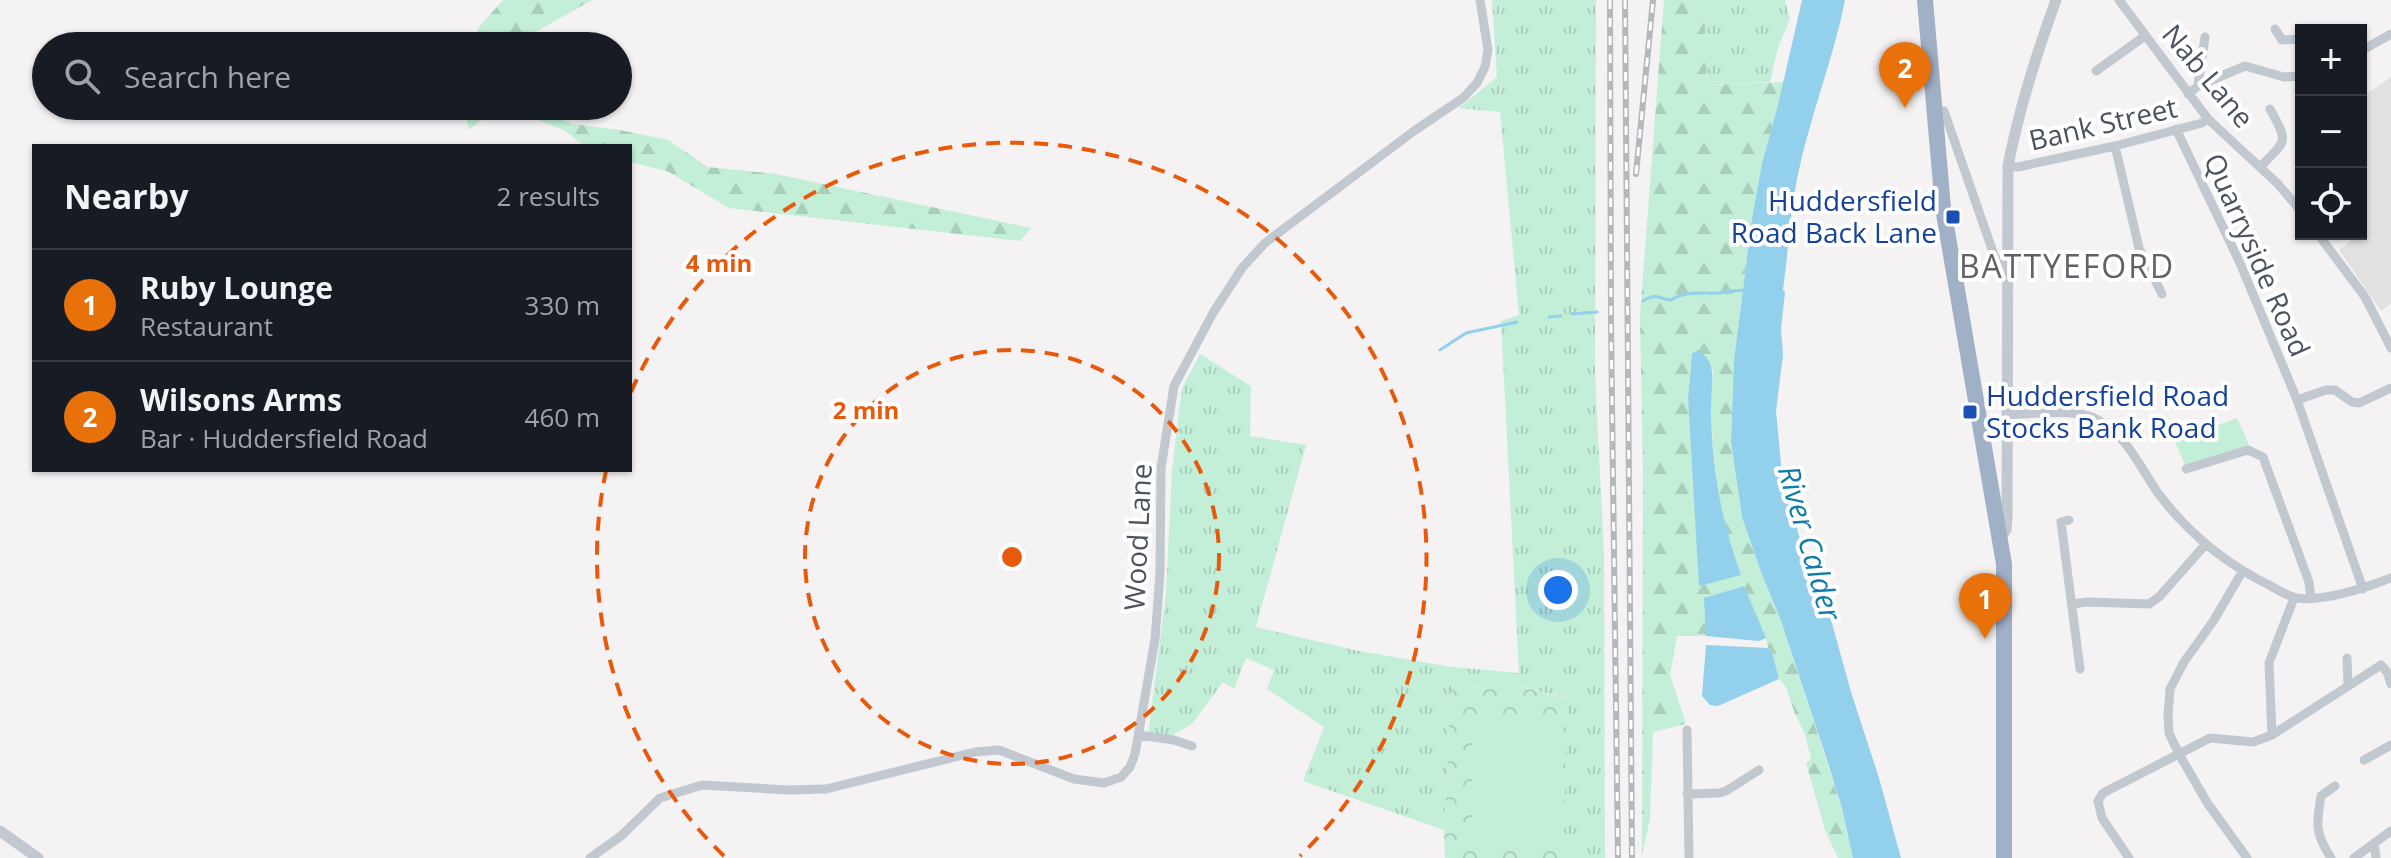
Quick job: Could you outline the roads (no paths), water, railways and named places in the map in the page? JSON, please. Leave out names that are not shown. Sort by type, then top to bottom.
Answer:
[{"type":"highway","points":[[1925,0],[1945,221],[2001,536],[2004,596],[2004,858]]},
{"type":"street","name":"Wood Lane","points":[[590,858],[621,836],[660,798],[702,785],[826,789],[961,755],[999,750],[1074,779],[1104,783],[1121,777],[1130,767],[1139,735],[1155,639],[1160,573],[1161,468],[1174,386],[1213,313],[1242,268],[1265,243],[1463,98],[1477,83],[1485,67],[1488,50],[1480,0]]},
{"type":"street","points":[[2001,536],[2006,530],[2007,518],[2008,166],[2031,70],[2056,0]]},
{"type":"street","name":"Nab Lane","points":[[2119,0],[2208,119],[2295,205]]},
{"type":"street","points":[[2275,29],[2282,40],[2295,39]]},
{"type":"street","points":[[2367,49],[2391,34]]},
{"type":"street","points":[[2096,71],[2145,36]]},
{"type":"street","points":[[2198,86],[2205,37]]},
{"type":"street","points":[[2188,94],[2198,86],[2245,66],[2284,77],[2295,76]]},
{"type":"street","points":[[2260,167],[2283,144],[2284,134],[2270,109]]},
{"type":"street","points":[[1934,110],[1944,111],[1997,263],[2006,267]]},
{"type":"street","name":"Bank Street","points":[[2008,166],[2018,167],[2115,146],[2208,119]]},
{"type":"street","name":"Quarryside Road","points":[[2176,129],[2240,263],[2297,400],[2363,589]]},
{"type":"street","points":[[2115,146],[2139,248],[2162,294]]},
{"type":"street","points":[[2322,240],[2365,297],[2391,348]]},
{"type":"street","name":"Quarryside Road","points":[[2297,400],[2335,390],[2352,402],[2359,403],[2391,388]]},
{"type":"street","points":[[2006,415],[2060,413],[2095,418],[2123,441],[2158,492],[2205,545],[2242,572],[2294,598],[2311,599],[2363,589],[2391,578]]},
{"type":"street","points":[[2186,469],[2248,450],[2263,457],[2309,582],[2311,599]]},
{"type":"street","points":[[2069,520],[2061,522],[2080,669]]},
{"type":"street","points":[[2072,604],[2149,604],[2159,597],[2205,545]]},
{"type":"street","points":[[2242,572],[2170,689],[2168,717],[2169,733],[2179,754],[2208,804],[2247,858]]},
{"type":"street","points":[[2272,735],[2269,663],[2294,598]]},
{"type":"street","points":[[2347,658],[2348,685]]},
{"type":"street","points":[[2129,858],[2102,818],[2098,801],[2103,793],[2210,738],[2253,742],[2272,735],[2381,665],[2391,684]]},
{"type":"street","points":[[1687,730],[1689,858]]},
{"type":"street","points":[[1139,735],[1192,746]]},
{"type":"street","points":[[2364,760],[2391,745]]},
{"type":"street","points":[[1687,794],[1726,791],[1759,770]]},
{"type":"street","points":[[2331,858],[2318,838],[2316,824],[2321,796],[2335,786]]},
{"type":"street","points":[[0,831],[38,858]]},
{"type":"street","points":[[2354,858],[2391,831]]},
{"type":"street","points":[[2374,843],[2376,858]]},
{"type":"water","points":[[1802,0],[1845,0],[1802,156],[1793,207],[1783,290],[1783,355],[1776,411],[1782,475],[1805,557],[1830,616],[1901,858],[1853,858],[1828,763],[1780,618],[1742,517],[1731,442],[1734,360],[1752,219],[1762,164]]},
{"type":"water","points":[[1698,350],[1707,358],[1712,372],[1712,435],[1717,483],[1727,531],[1741,575],[1699,586],[1688,398],[1692,354]]},
{"type":"water","points":[[1744,586],[1766,638],[1759,641],[1706,636],[1704,598]]},
{"type":"water","points":[[1706,645],[1768,648],[1772,652],[1779,679],[1718,706],[1710,705],[1702,696]]},
{"type":"waterway","points":[[1643,301],[1655,296],[1671,300],[1688,294],[1746,290]]},
{"type":"waterway","points":[[1572,314],[1597,312]]},
{"type":"waterway","points":[[1549,317],[1561,316]]},
{"type":"waterway","points":[[1440,350],[1466,333],[1517,322]]},
{"type":"railway","points":[[1610,0],[1618,858]]},
{"type":"railway","points":[[1625,0],[1632,858]]},
{"type":"railway","points":[[1636,174],[1653,0]]},
{"type":"place","name":"Wilsons Arms","points":[[1905,108]]},
{"type":"place","name":"Huddersfield Road Back Lane","points":[[1953,217]]},
{"type":"place","name":"Huddersfield Road Stocks Bank Road","points":[[1970,412]]},
{"type":"place","name":"Ruby Lounge","points":[[1985,639]]},
{"type":"district","name":"BATTYEFORD","points":[[2067,267]]},
{"type":"water label","name":"River Calder","points":[[1809,543]]}]
